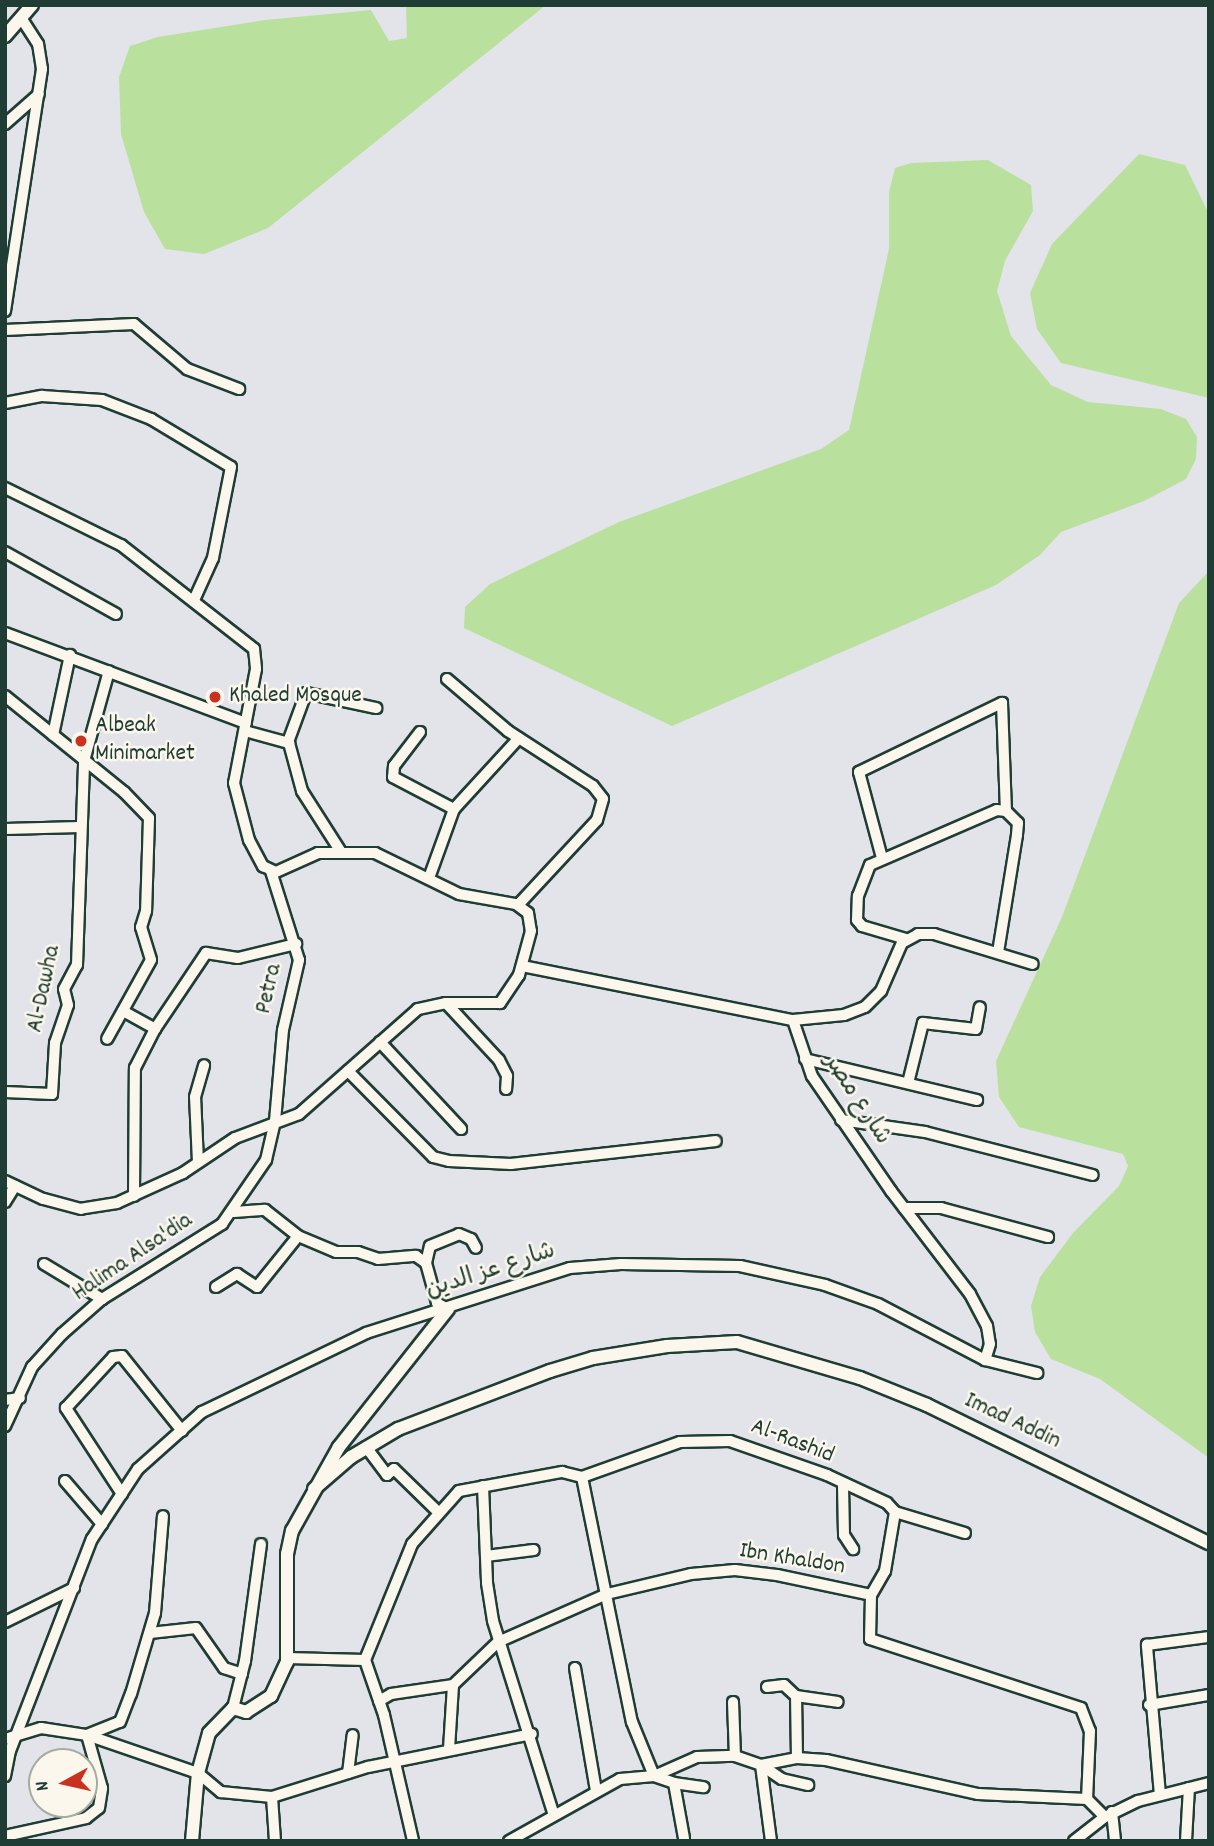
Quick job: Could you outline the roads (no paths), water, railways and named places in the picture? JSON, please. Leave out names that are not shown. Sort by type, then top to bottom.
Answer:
[{"type":"street","points":[[5,36],[32,5]]},
{"type":"street","points":[[5,311],[11,233],[24,210],[42,69],[38,44],[22,19]]},
{"type":"street","points":[[5,124],[39,94]]},
{"type":"street","points":[[5,330],[134,324],[187,369],[239,389]]},
{"type":"street","points":[[5,403],[43,396],[102,400],[151,419],[231,467],[213,558],[194,600],[121,545],[5,488]]},
{"type":"street","points":[[5,552],[116,614]]},
{"type":"street","name":"Petra","points":[[194,600],[254,649],[257,662],[235,770],[236,793],[256,855],[271,871],[296,944],[298,974],[281,1040],[275,1121]]},
{"type":"street","points":[[5,633],[70,655],[288,742]]},
{"type":"street","points":[[53,735],[70,655]]},
{"type":"street","name":"Al-Dawha","points":[[5,1092],[52,1094],[55,1043],[68,1005],[64,989],[77,965],[84,761],[109,671]]},
{"type":"street","points":[[447,679],[519,738],[593,786],[604,803],[597,820],[518,905]]},
{"type":"street","points":[[341,852],[305,799],[288,742],[306,693],[376,708]]},
{"type":"street","points":[[5,696],[143,810],[150,825],[146,911],[141,927],[151,960],[107,1039]]},
{"type":"street","points":[[882,858],[859,772],[1002,703],[1006,811]]},
{"type":"street","points":[[420,732],[394,766],[393,777],[454,809]]},
{"type":"street","points":[[429,878],[454,809],[519,738]]},
{"type":"street","points":[[998,952],[1018,823],[1006,811],[997,810],[882,858],[865,873],[857,920],[862,926],[906,939],[934,934],[1032,964]]},
{"type":"street","points":[[5,829],[80,827]]},
{"type":"street","points":[[5,1202],[10,1184],[81,1209],[134,1196],[198,1163],[235,1138],[299,1114],[408,1014],[426,1005],[500,1003],[522,966],[531,921],[518,905],[459,894],[375,853],[318,853],[282,871],[271,871]]},
{"type":"street","points":[[522,966],[793,1020],[844,1015],[865,1007],[881,991],[906,939]]},
{"type":"street","points":[[134,1196],[135,1069],[155,1029],[206,953],[238,958],[296,944]]},
{"type":"street","points":[[446,1003],[499,1060],[507,1076],[506,1089]]},
{"type":"street","points":[[908,1083],[923,1023],[976,1029],[980,1007]]},
{"type":"street","points":[[123,1011],[155,1029]]},
{"type":"street","name":"شارع مصر","points":[[793,1020],[805,1059],[842,1120],[981,1314],[990,1344],[985,1360]]},
{"type":"street","points":[[380,1042],[461,1129]]},
{"type":"street","points":[[805,1059],[977,1100]]},
{"type":"street","points":[[198,1163],[195,1097],[204,1065]]},
{"type":"street","points":[[348,1071],[433,1157],[449,1161],[511,1164],[716,1142]]},
{"type":"street","points":[[842,1120],[925,1132],[1093,1175]]},
{"type":"street","name":"Halima Alsa'dia","points":[[5,1426],[32,1367],[102,1299],[168,1262],[234,1212],[266,1160],[275,1121]]},
{"type":"street","points":[[904,1208],[941,1208],[1048,1237]]},
{"type":"street","points":[[234,1212],[265,1210],[298,1236],[336,1252],[358,1252],[378,1259],[416,1256],[426,1263]]},
{"type":"street","points":[[233,1708],[246,1712],[271,1696],[288,1658],[287,1554],[292,1532],[314,1489],[339,1447],[448,1309],[436,1301],[426,1263],[430,1246],[459,1234],[471,1239],[475,1248]]},
{"type":"street","points":[[215,1287],[237,1274],[257,1287],[298,1236]]},
{"type":"street","points":[[44,1264],[102,1299]]},
{"type":"street","name":"شارع عز الدين","points":[[5,1776],[18,1732],[74,1588],[102,1524],[138,1469],[202,1412],[366,1333],[448,1309],[498,1288],[570,1268],[621,1264],[740,1266],[825,1285],[878,1304],[985,1360],[1037,1373]]},
{"type":"street","name":"Imad Addin","points":[[314,1489],[366,1447],[433,1414],[593,1358],[721,1342],[749,1344],[927,1405],[1209,1543]]},
{"type":"street","points":[[122,1494],[66,1408],[113,1357],[122,1356],[182,1431]]},
{"type":"street","points":[[5,1400],[20,1398]]},
{"type":"street","name":"Al-Rashid","points":[[583,1477],[680,1442],[730,1441],[774,1454],[887,1503],[895,1512],[965,1533]]},
{"type":"street","points":[[366,1447],[387,1475],[394,1469],[437,1511]]},
{"type":"street","points":[[413,1841],[395,1761],[365,1660],[412,1544],[437,1511],[459,1491],[483,1486],[562,1472],[583,1477],[632,1722],[654,1776],[674,1783],[704,1787]]},
{"type":"street","points":[[65,1481],[102,1524]]},
{"type":"street","points":[[483,1486],[486,1556],[493,1621],[532,1734],[553,1813]]},
{"type":"street","points":[[843,1486],[844,1535],[853,1549]]},
{"type":"street","points":[[871,1595],[885,1572],[895,1512]]},
{"type":"street","points":[[87,1735],[120,1722],[150,1633],[159,1583],[163,1516]]},
{"type":"street","points":[[192,1841],[198,1773],[209,1733],[233,1708],[242,1674],[261,1544]]},
{"type":"street","points":[[486,1556],[534,1550]]},
{"type":"street","name":"Ibn Khaldon","points":[[453,1685],[500,1641],[607,1594],[691,1574],[735,1570],[871,1595],[870,1639],[1081,1709],[1090,1731],[1087,1799]]},
{"type":"street","points":[[5,1622],[74,1588]]},
{"type":"street","points":[[150,1633],[196,1628],[224,1668],[242,1674]]},
{"type":"street","points":[[1160,1795],[1149,1705],[1147,1645],[1209,1636]]},
{"type":"street","points":[[288,1658],[365,1660]]},
{"type":"street","points":[[575,1668],[596,1791]]},
{"type":"street","points":[[379,1701],[391,1694],[453,1685],[449,1749]]},
{"type":"street","points":[[767,1687],[785,1685],[796,1696],[838,1702]]},
{"type":"street","points":[[1149,1705],[1209,1695]]},
{"type":"street","points":[[796,1696],[797,1758]]},
{"type":"street","points":[[733,1702],[735,1756]]},
{"type":"street","points":[[5,1739],[18,1732],[41,1728],[87,1735],[198,1773],[221,1792],[272,1797],[395,1761],[532,1734]]},
{"type":"street","points":[[348,1773],[353,1734]]},
{"type":"street","points":[[5,1836],[86,1818],[99,1808],[103,1788],[87,1735]]},
{"type":"street","points":[[509,1841],[553,1813],[620,1779],[654,1776],[698,1757],[735,1756],[761,1765],[782,1779],[808,1785]]},
{"type":"street","points":[[761,1765],[797,1758],[826,1760],[978,1794],[1087,1799],[1109,1814],[1115,1841]]},
{"type":"street","points":[[761,1765],[771,1841]]},
{"type":"street","points":[[674,1783],[684,1838]]},
{"type":"street","points":[[1074,1841],[1109,1814],[1160,1795],[1209,1783]]},
{"type":"street","points":[[1186,1841],[1189,1788]]},
{"type":"street","points":[[272,1797],[275,1841]]},
{"type":"place","name":"Khaled Mosque","points":[[215,697]]},
{"type":"place","name":"Albeak Minimarket","points":[[81,741]]}]
